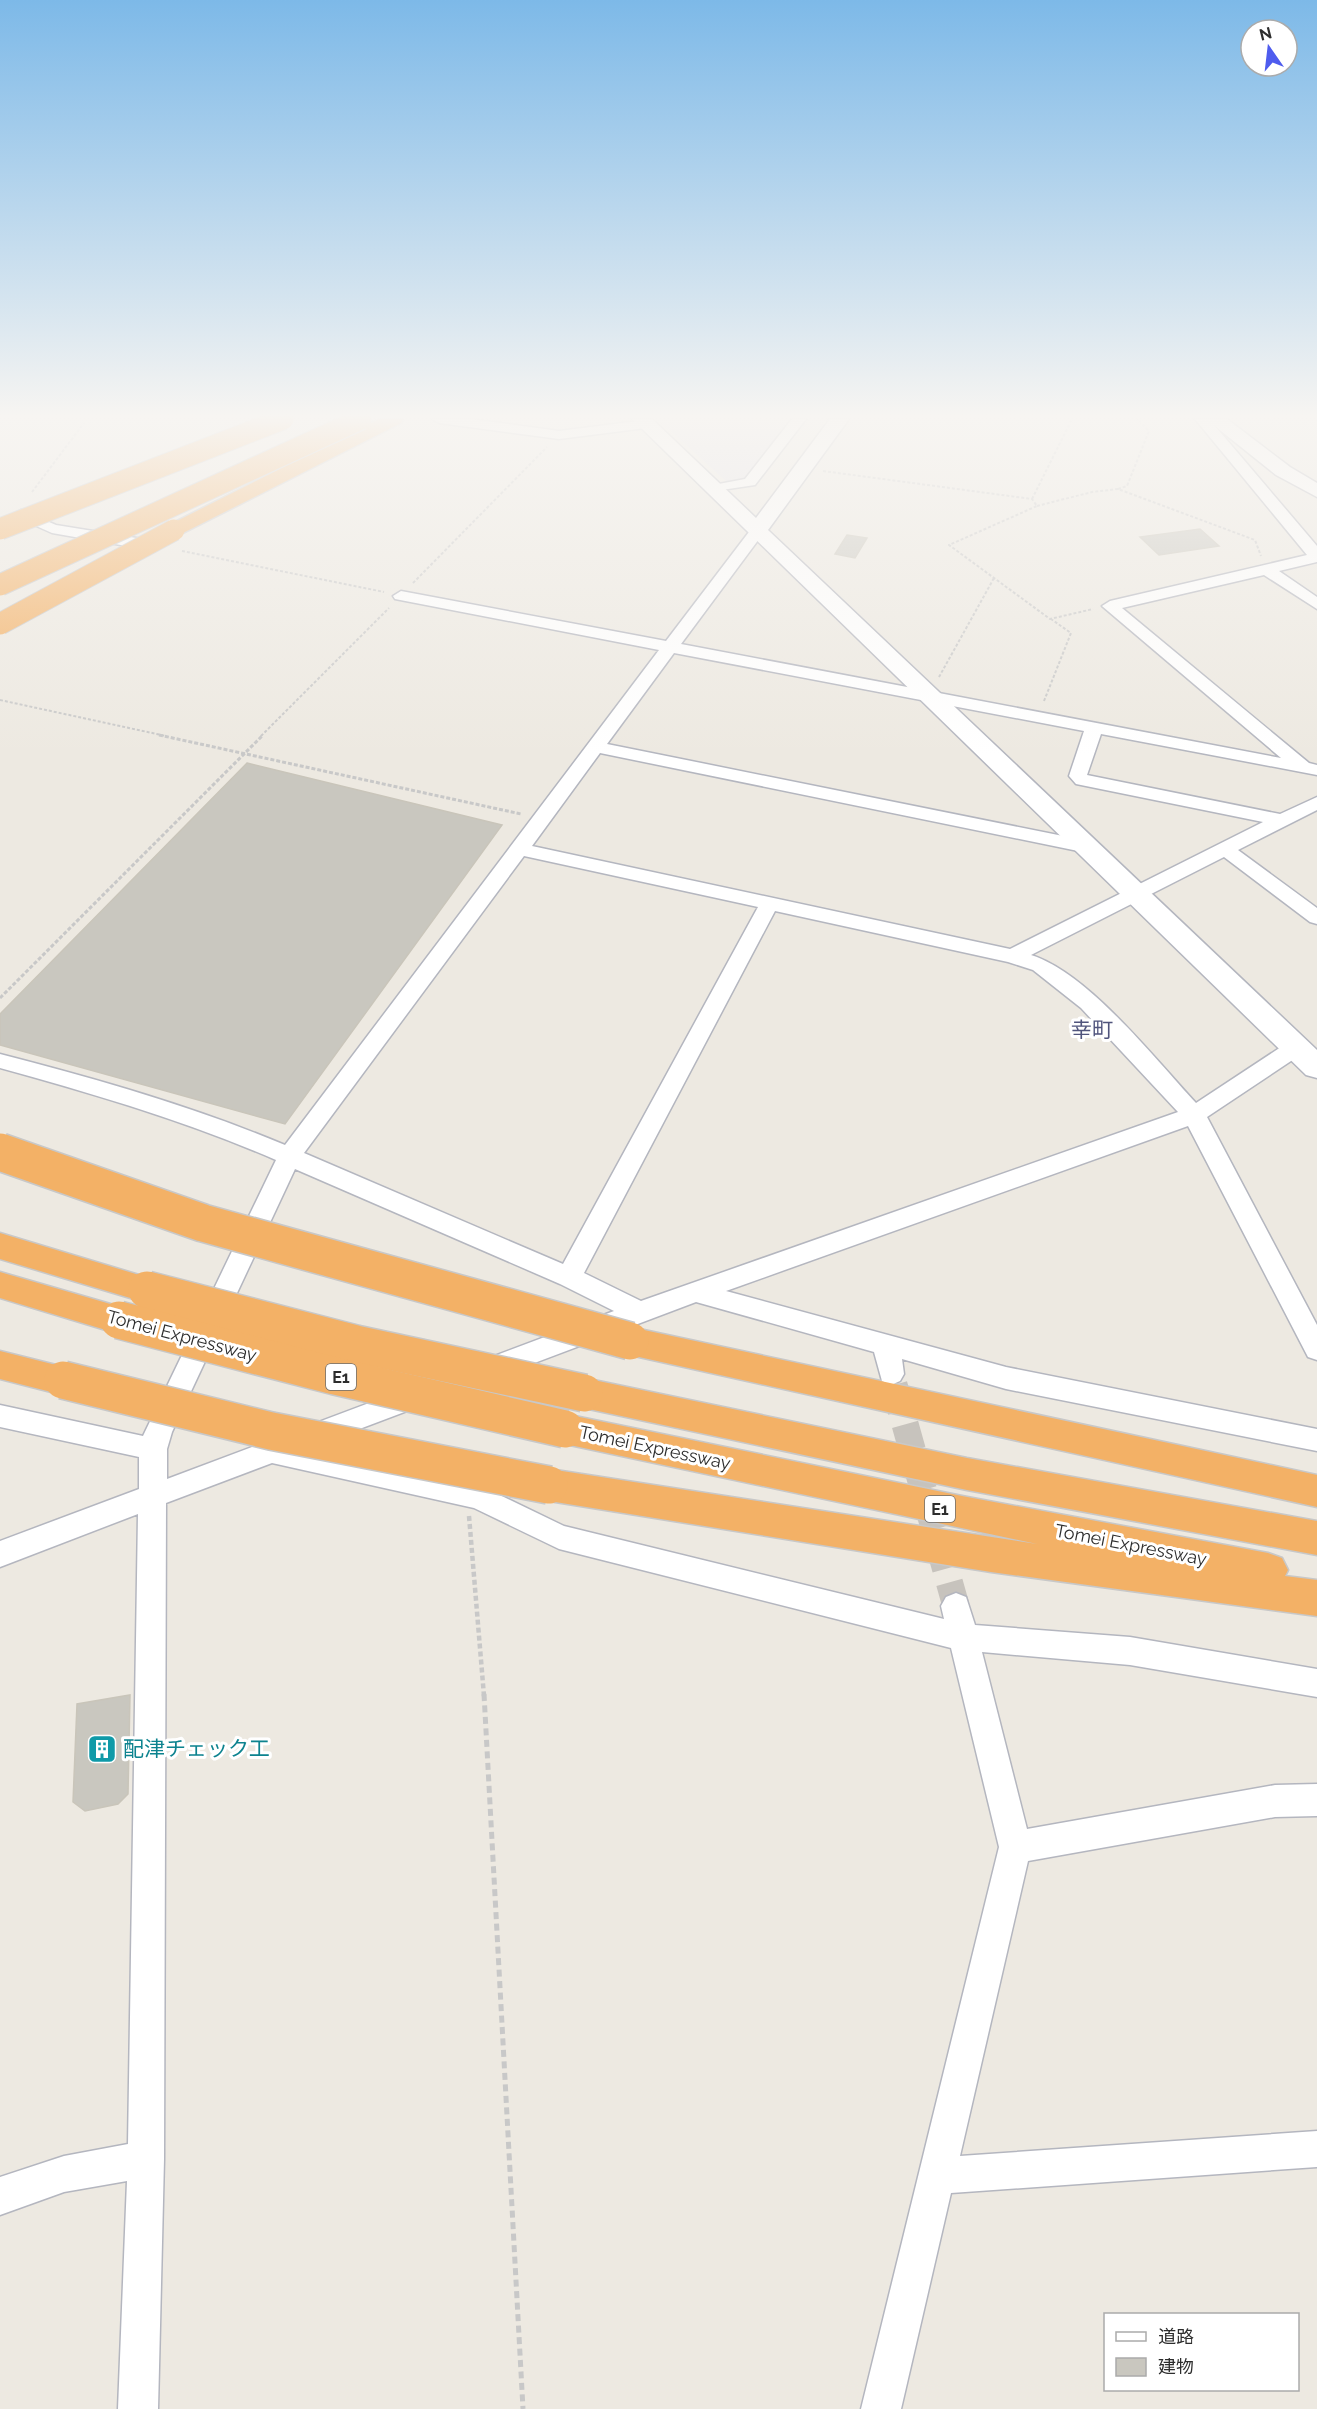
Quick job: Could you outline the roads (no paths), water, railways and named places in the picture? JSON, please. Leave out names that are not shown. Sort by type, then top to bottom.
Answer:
[{"type":"highway","points":[[0,538],[16,531]]},
{"type":"highway","points":[[0,565],[75,531]]},
{"type":"highway","points":[[0,585],[117,531]]},
{"type":"highway","points":[[0,614],[171,531]]},
{"type":"highway","points":[[0,623],[171,531]]},
{"type":"highway","points":[[0,1129],[371,1271]]},
{"type":"highway","points":[[0,1152],[202,1223],[371,1271],[634,1327],[1317,1491]]},
{"type":"highway","name":"Tomei Expressway","points":[[0,1246],[147,1290],[356,1344],[967,1474],[1317,1538]]},
{"type":"highway","name":"Tomei Expressway","points":[[0,1285],[119,1320],[335,1376],[565,1429],[973,1515],[1317,1579]]},
{"type":"highway","points":[[1,1365],[271,1431],[549,1485],[991,1556],[1317,1598]]},
{"type":"street","points":[[67,531],[155,546]]},
{"type":"street","points":[[0,623],[184,531]]},
{"type":"street","points":[[138,2409],[146,2160],[153,1449],[158,1432],[290,1155],[598,747],[669,646],[757,531]]},
{"type":"street","points":[[757,531],[1083,846],[1306,1040],[1317,1068]]},
{"type":"street","points":[[1297,531],[1313,551],[1315,558],[1264,568],[1110,606],[1313,772]]},
{"type":"street","points":[[1264,568],[1317,604]]},
{"type":"street","points":[[401,596],[1038,717],[1313,772]]},
{"type":"street","points":[[1094,728],[1078,776],[1082,780],[1284,821]]},
{"type":"street","points":[[598,747],[1083,846]]},
{"type":"street","points":[[1012,956],[1317,803]]},
{"type":"street","points":[[521,849],[1040,964],[1089,1003],[1194,1115],[1317,1350]]},
{"type":"street","points":[[1226,850],[1314,912]]},
{"type":"street","points":[[569,1277],[769,904]]},
{"type":"street","points":[[0,1554],[273,1452],[634,1327],[698,1293],[1194,1115],[1306,1040]]},
{"type":"street","points":[[0,1061],[123,1094],[223,1128],[290,1155],[569,1277],[634,1327]]},
{"type":"street","points":[[698,1293],[1006,1378],[1317,1440]]},
{"type":"street","points":[[886,1345],[891,1374]]},
{"type":"street","points":[[0,1416],[153,1449]]},
{"type":"street","points":[[273,1452],[479,1497],[559,1537],[962,1637],[1130,1651],[1317,1683]]},
{"type":"street","points":[[881,2409],[1015,1848],[956,1606]]},
{"type":"street","points":[[1015,1848],[1275,1801],[1317,1800]]},
{"type":"street","points":[[937,2176],[1317,2148]]},
{"type":"street","points":[[0,2196],[64,2174],[146,2160]]},
{"type":"tunnel","points":[[894,1385],[956,1606]]},
{"type":"place","name":"配津チェック工","points":[[102,1749]]},
{"type":"district","name":"幸町","points":[[1092,1030]]}]
